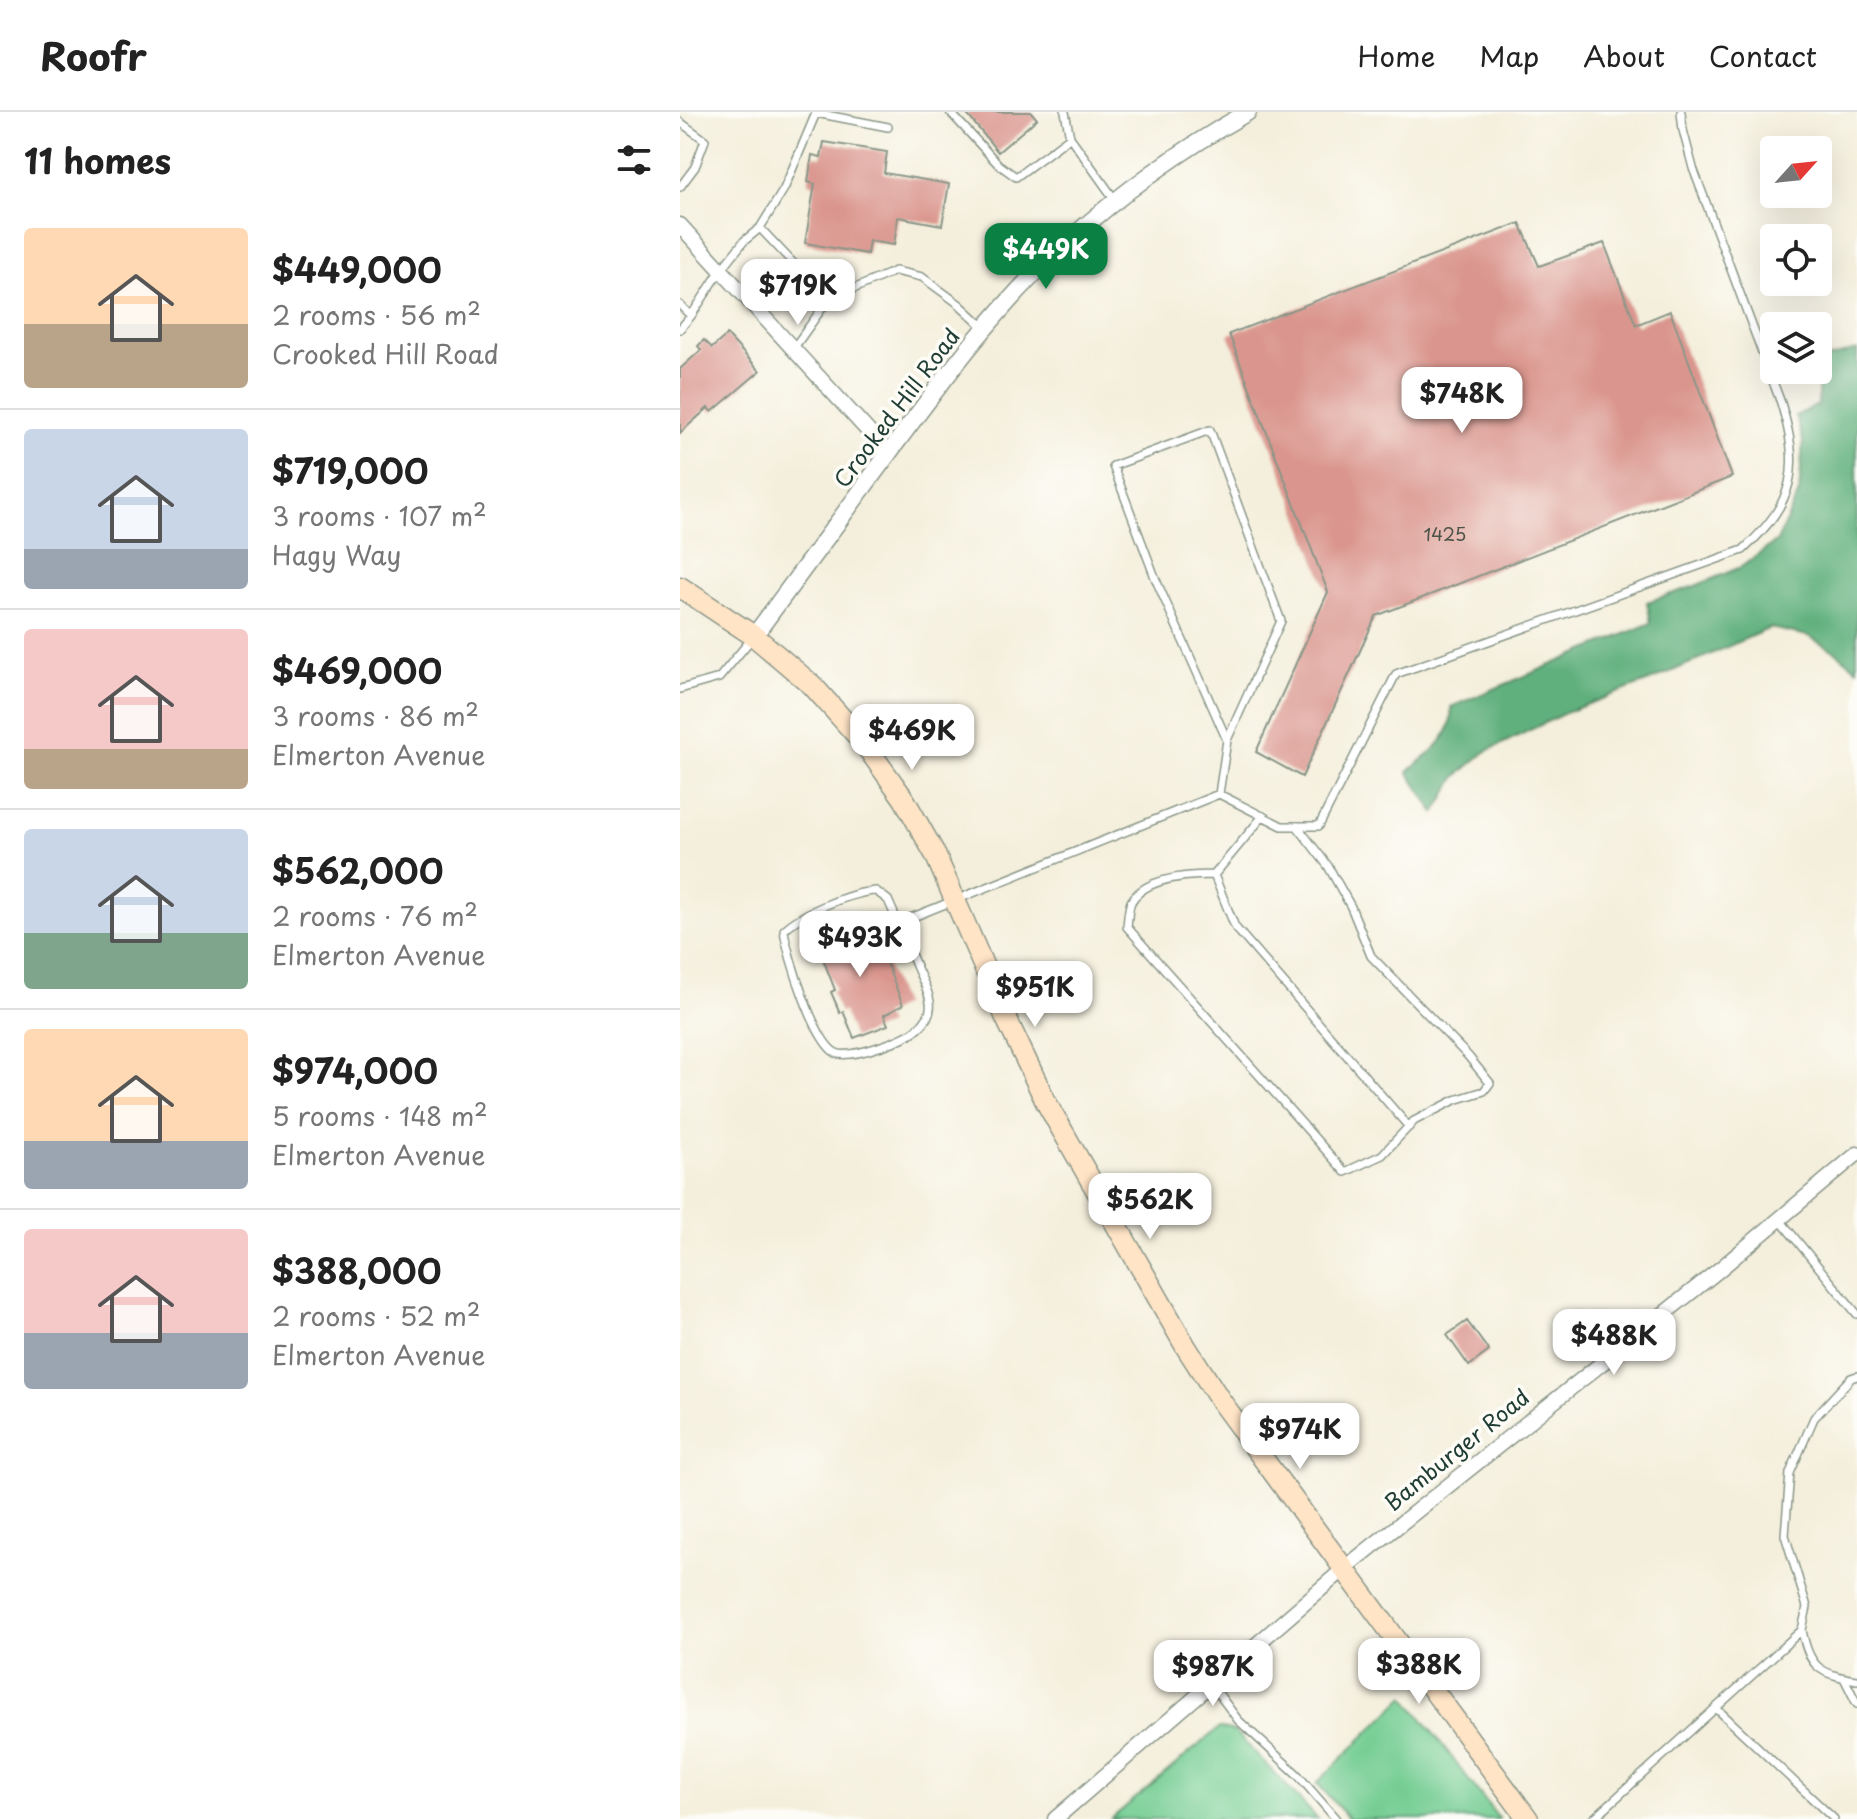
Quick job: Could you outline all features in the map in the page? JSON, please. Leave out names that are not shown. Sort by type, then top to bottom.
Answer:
[{"type":"main road","points":[[680,587],[785,660],[841,715],[885,771],[921,828],[1046,1102],[1186,1347],[1220,1400],[1528,1819]]},
{"type":"street","name":"Crooked Hill Road","points":[[754,636],[985,328],[1066,243],[1115,200],[1209,134],[1248,112]]},
{"type":"street","points":[[680,225],[889,454]]},
{"type":"street","name":"Bamburger Road","points":[[1055,1819],[1345,1568],[1857,1154]]},
{"type":"lane","points":[[950,112],[998,164],[1016,177],[1070,137]]},
{"type":"lane","points":[[1065,112],[1070,137],[1115,200]]},
{"type":"lane","points":[[898,923],[1219,794],[1282,826],[1319,826],[1396,674],[1743,550],[1765,530],[1781,505],[1792,476],[1791,438],[1781,403],[1693,168],[1681,112]]},
{"type":"lane","points":[[680,329],[721,270],[744,241],[760,228],[784,189],[816,113],[888,127]]},
{"type":"lane","points":[[680,122],[705,140],[695,167],[680,187]]},
{"type":"lane","points":[[760,228],[828,300]]},
{"type":"lane","points":[[793,349],[828,300],[895,271],[922,277],[985,328]]},
{"type":"lane","points":[[680,305],[691,316]]},
{"type":"lane","points":[[1219,794],[1227,740],[1281,621],[1210,430],[1113,466],[1156,580],[1227,740]]},
{"type":"lane","points":[[680,689],[719,678],[754,636]]},
{"type":"lane","points":[[1214,875],[1263,816]]},
{"type":"lane","points":[[1214,875],[1186,875],[1138,893],[1129,905],[1127,927],[1345,1172],[1382,1155],[1414,1121],[1455,1100],[1484,1091],[1490,1083],[1468,1056],[1371,956],[1351,907],[1328,866],[1297,826]]},
{"type":"lane","points":[[1214,875],[1235,927],[1409,1127]]},
{"type":"lane","points":[[876,891],[888,900],[898,923],[930,1003],[928,1017],[916,1030],[868,1050],[849,1055],[836,1053],[822,1040],[786,951],[784,930],[793,921],[863,892],[876,891]]},
{"type":"lane","points":[[1779,1219],[1857,1314]]},
{"type":"lane","points":[[1857,1376],[1851,1378],[1814,1418],[1790,1473],[1785,1535],[1807,1607],[1802,1630],[1807,1655],[1829,1675],[1857,1680]]},
{"type":"lane","points":[[1593,1819],[1802,1630]]},
{"type":"lane","points":[[1844,1678],[1857,1704]]},
{"type":"lane","points":[[1212,1685],[1238,1720],[1297,1774],[1336,1819]]},
{"type":"lane","points":[[1716,1708],[1834,1819]]},
{"type":"green space","points":[[1857,350],[1857,669],[1808,636],[1770,628],[1652,680],[1567,712],[1485,752],[1457,776],[1435,813],[1408,772],[1445,736],[1451,707],[1651,623],[1647,602],[1741,567],[1777,541],[1799,493],[1803,441],[1795,416],[1818,405],[1818,384],[1832,384],[1832,357]]},
{"type":"green space","points":[[1405,1696],[1499,1819],[1349,1819],[1317,1783]]},
{"type":"green space","points":[[1219,1728],[1235,1732],[1318,1819],[1111,1819]]},
{"type":"building","points":[[965,112],[1031,112],[1037,119],[998,152]]},
{"type":"building","points":[[824,142],[887,152],[884,173],[949,184],[942,225],[898,217],[894,245],[869,241],[867,254],[805,243],[815,184],[808,182],[812,155],[821,157]]},
{"type":"building","points":[[1520,223],[1539,266],[1604,243],[1636,325],[1670,311],[1732,477],[1376,616],[1302,777],[1256,752],[1328,592],[1229,334]]},
{"type":"building","points":[[727,335],[760,371],[712,412],[708,408],[680,433],[680,369],[701,350],[698,346],[704,340],[712,348]]},
{"type":"building","points":[[870,922],[903,1005],[884,1015],[888,1025],[854,1038],[831,992],[835,990],[817,943]]},
{"type":"building","points":[[1467,1321],[1489,1351],[1469,1366],[1447,1335]]}]
